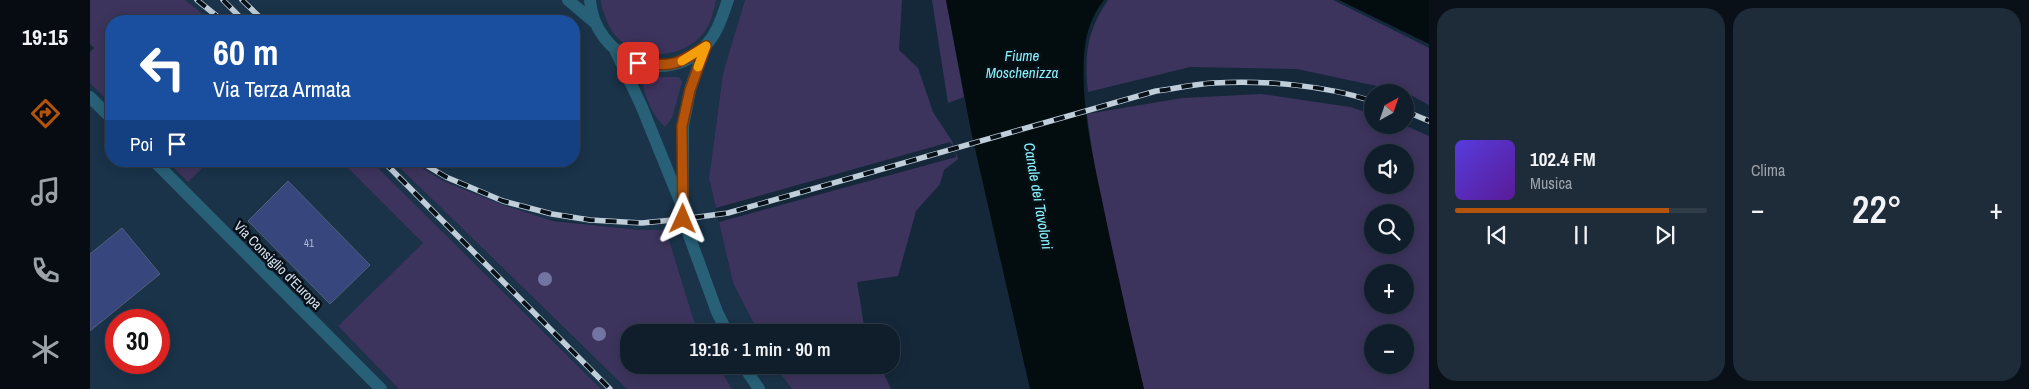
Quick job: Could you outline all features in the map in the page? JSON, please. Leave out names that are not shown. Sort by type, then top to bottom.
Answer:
[{"type":"street","points":[[568,0],[594,22]]},
{"type":"street","points":[[590,0],[594,22],[603,38],[616,52],[641,105],[683,209]]},
{"type":"street","points":[[724,324],[717,312],[683,219],[682,126],[690,90],[706,46],[717,31],[726,0]]},
{"type":"street","points":[[616,52],[638,63],[662,66],[686,60],[706,46]]},
{"type":"street","points":[[90,97],[105,112]]},
{"type":"street","name":"Via Consiglio d'Europa","points":[[160,167],[381,389]]},
{"type":"street","points":[[749,374],[759,389]]},
{"type":"shaded area","points":[[90,0],[185,0],[204,15],[105,15],[105,98],[90,83],[90,52],[94,48],[90,44]]},
{"type":"shaded area","points":[[185,0],[745,0],[723,73],[709,179],[733,283],[754,324],[696,324],[666,230],[640,230],[548,219],[503,205],[443,181],[421,167],[580,167],[580,15],[204,15]]},
{"type":"shaded area","points":[[601,0],[716,0],[708,25],[699,38],[674,52],[661,54],[647,53],[634,49],[622,42],[613,32],[606,19]]},
{"type":"shaded area","points":[[745,0],[902,0],[899,50],[918,68],[933,112],[952,141],[954,148],[950,142],[716,208],[709,179],[723,73]]},
{"type":"shaded area","points":[[932,0],[946,0],[964,97],[948,103]]},
{"type":"shaded area","points":[[1108,0],[1333,0],[1429,48],[1429,105],[1414,97],[1414,84],[1367,84],[1297,69],[1190,67],[1088,92],[1087,55],[1091,33]]},
{"type":"shaded area","points":[[649,77],[679,77],[682,82],[672,118],[665,127],[653,111],[645,93],[642,81]]},
{"type":"shaded area","points":[[90,83],[105,98],[105,167],[173,167],[188,182],[204,167],[347,167],[424,243],[338,326],[399,389],[90,389]]},
{"type":"shaded area","points":[[1261,94],[1350,107],[1364,111],[1364,134],[1414,134],[1414,129],[1429,136],[1429,389],[1144,389],[1119,287],[1098,184],[1087,114],[1182,98]]},
{"type":"shaded area","points":[[955,151],[958,159],[944,170],[940,184],[916,211],[898,276],[857,282],[864,324],[754,324],[733,283],[719,222],[956,157]]},
{"type":"shaded area","points":[[173,167],[204,167],[188,182]]},
{"type":"shaded area","points":[[347,167],[377,167],[601,389],[399,389],[338,326],[423,243]]},
{"type":"shaded area","points":[[377,167],[399,167],[627,389],[601,389]]},
{"type":"shaded area","points":[[399,167],[421,167],[443,181],[503,205],[553,221],[640,230],[666,230],[696,324],[620,324],[620,374],[723,374],[732,389],[627,389]]},
{"type":"shaded area","points":[[723,374],[781,374],[792,389],[732,389]]},
{"type":"shaded area","points":[[781,374],[884,374],[891,389],[792,389]]},
{"type":"water","name":"Fiume Moschenizza","points":[[946,0],[1104,0],[1089,27],[1084,56],[1084,92],[1098,182],[1144,389],[1030,389],[971,131]]},
{"type":"water","points":[[1339,0],[1429,0],[1429,44]]},
{"type":"building","points":[[288,181],[370,265],[330,304],[248,221]]},
{"type":"building","points":[[122,228],[160,274],[117,309],[105,309],[105,319],[90,331],[90,254]]},
{"type":"railway","points":[[197,0],[216,15]]},
{"type":"railway","points":[[223,0],[238,15]]},
{"type":"railway","points":[[242,0],[258,15]]},
{"type":"railway","points":[[429,167],[446,177],[503,201],[552,214],[590,220],[642,223],[728,213],[1156,91],[1199,84],[1252,82],[1314,87],[1364,99]]},
{"type":"railway","points":[[1414,115],[1429,121]]},
{"type":"railway","points":[[389,167],[610,389]]},
{"type":"slow traffic","points":[[682,61],[706,46],[698,67]]},
{"type":"route","points":[[638,63],[662,66],[686,60],[706,46],[690,90],[682,126],[683,219]]},
{"type":"water label","name":"Canale dei Tavoloni","points":[[1038,196]]}]
